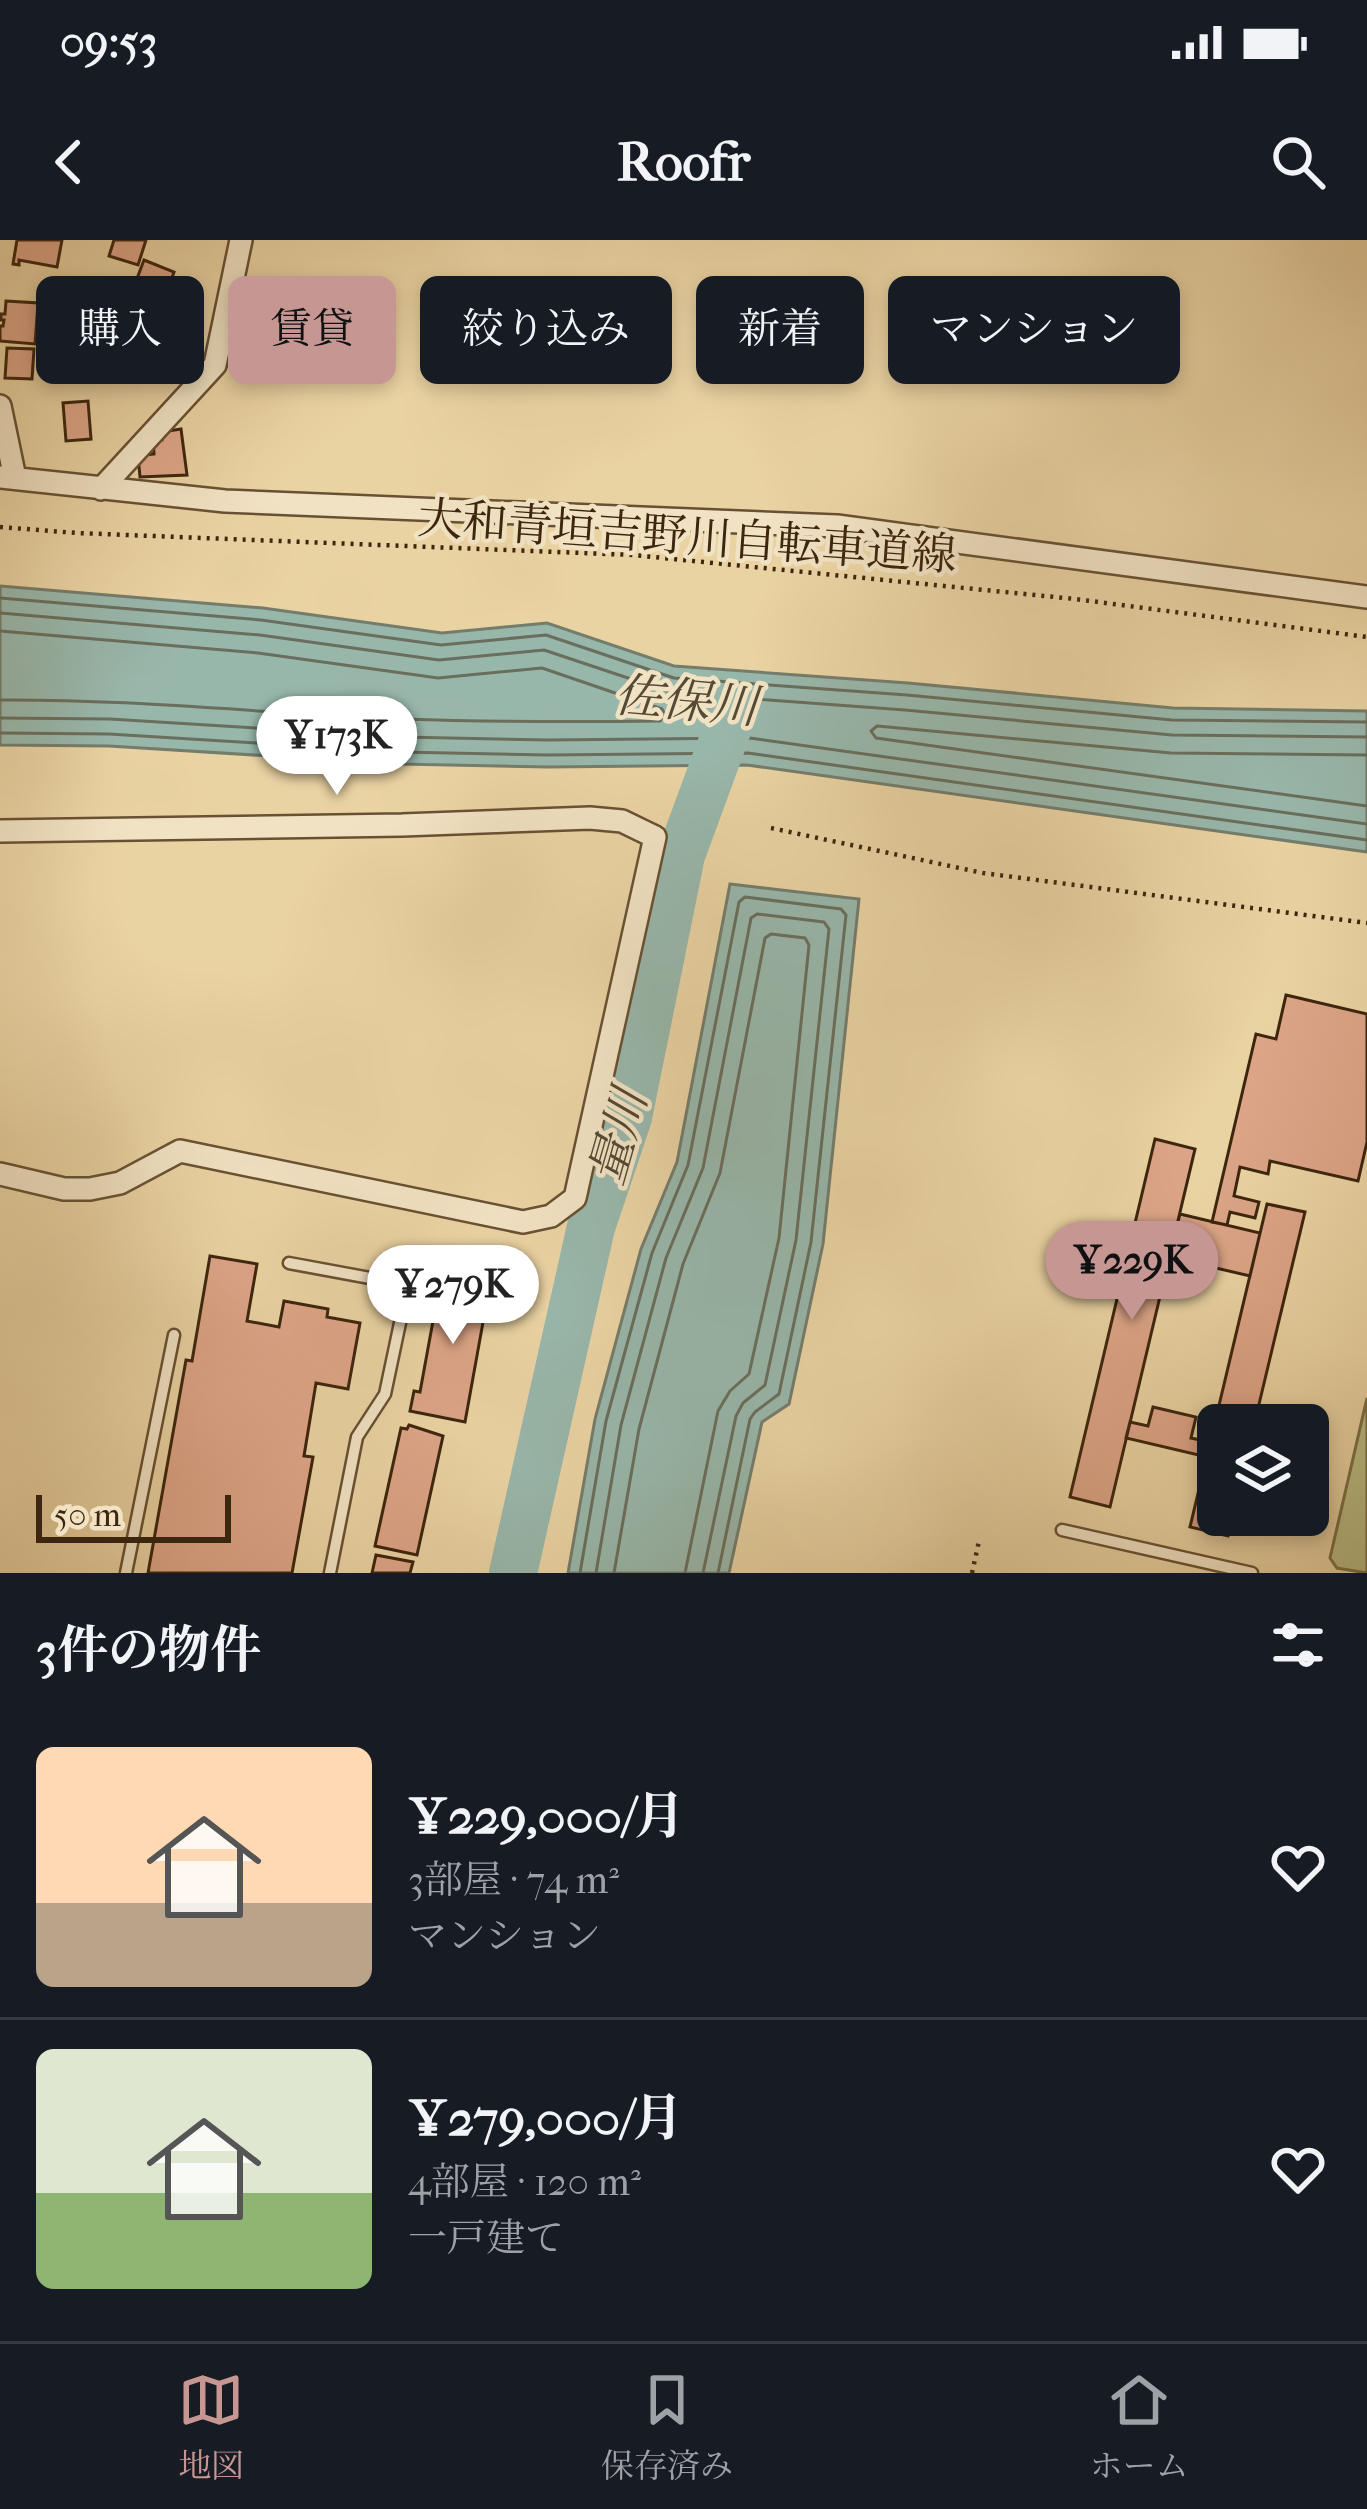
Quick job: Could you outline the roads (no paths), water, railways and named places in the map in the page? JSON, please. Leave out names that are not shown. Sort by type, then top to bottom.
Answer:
[{"type":"street","points":[[101,489],[214,365],[241,240]]},
{"type":"street","points":[[0,406],[8,478],[225,501],[837,526],[1367,597]]},
{"type":"street","points":[[0,831],[590,818],[622,821],[655,836],[575,1198],[551,1216],[523,1222],[180,1151],[120,1183],[90,1189],[64,1189],[0,1174]]},
{"type":"lane","points":[[290,1263],[408,1285],[385,1394],[357,1437],[330,1573]]},
{"type":"lane","points":[[126,1573],[174,1335]]},
{"type":"lane","points":[[1063,1530],[1252,1573]]},
{"type":"water","name":"佐保川","points":[[0,586],[263,608],[442,633],[547,623],[674,666],[1173,708],[1367,711],[1367,852],[747,765],[399,764],[109,746],[0,745]]},
{"type":"water","points":[[730,884],[859,899],[823,1244],[789,1404],[762,1422],[729,1573],[568,1573],[595,1419],[641,1249],[677,1162]]},
{"type":"waterway","name":"量川","points":[[513,1573],[591,1227],[628,1117],[681,855],[735,708]]}]
